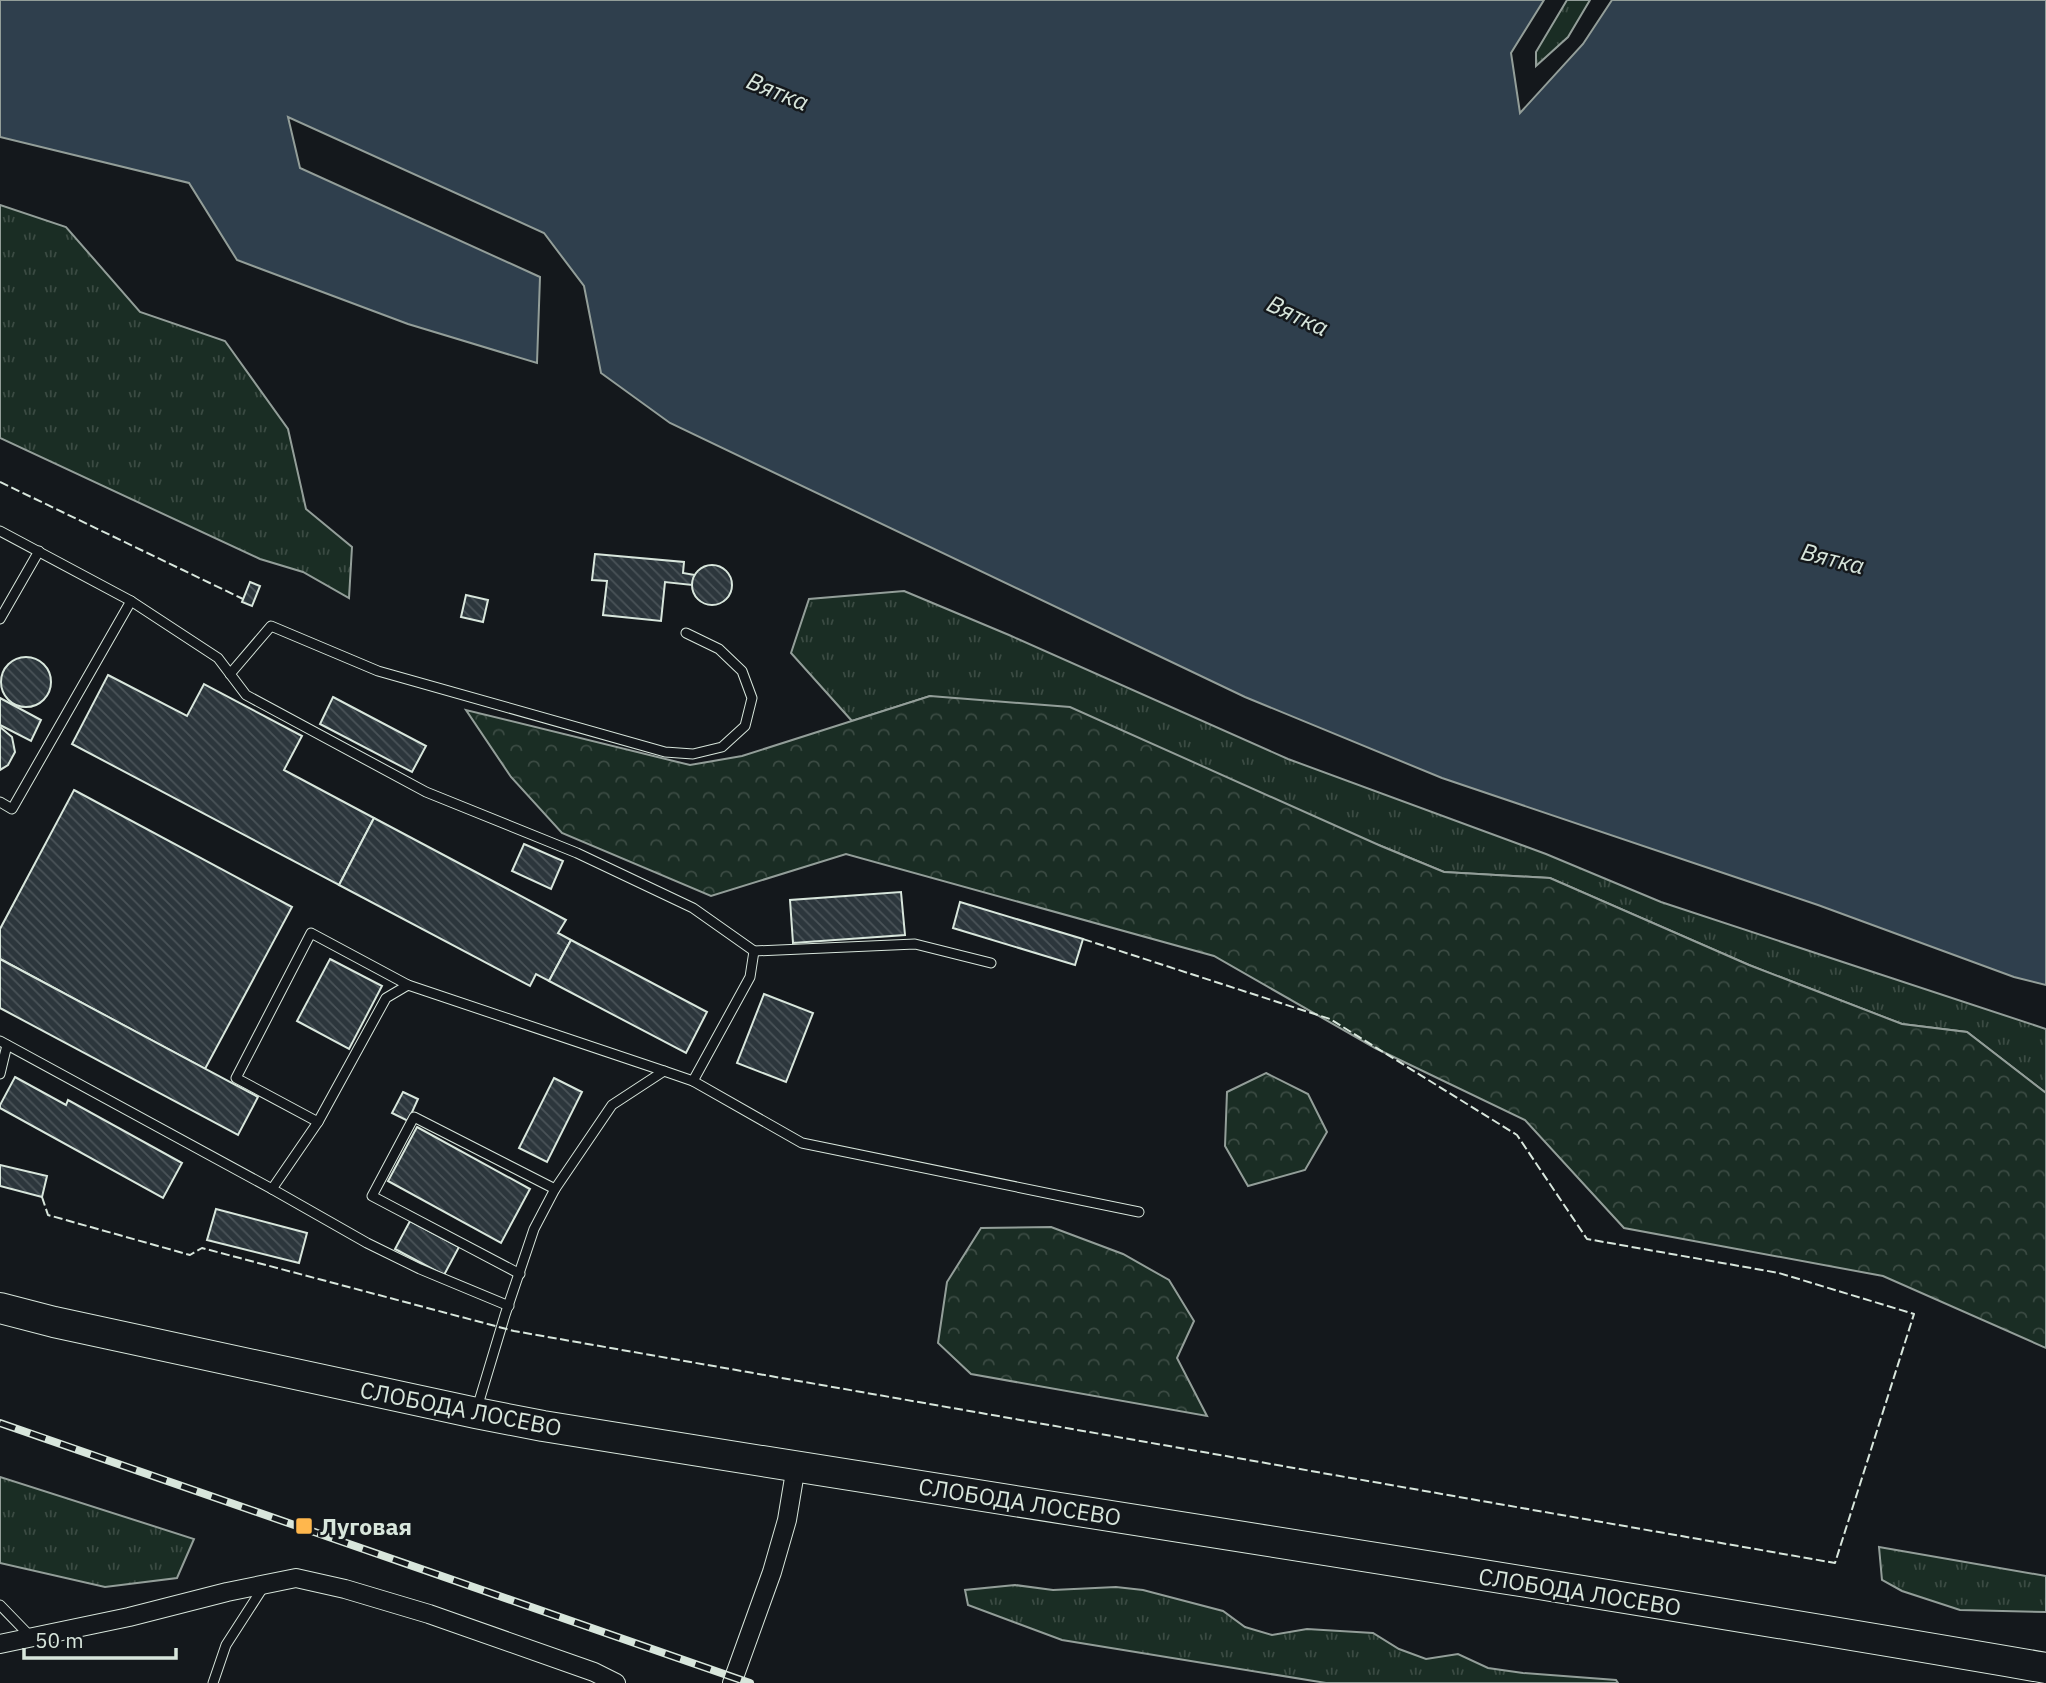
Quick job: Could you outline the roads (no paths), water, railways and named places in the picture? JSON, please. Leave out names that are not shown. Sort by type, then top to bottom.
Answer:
[{"type":"main road","name":"СЛОБОДА ЛОСЕВО","points":[[0,1308],[54,1322],[543,1426],[1007,1498],[2046,1668]]},
{"type":"street","points":[[732,1683],[772,1572],[786,1520],[796,1466]]},
{"type":"street","points":[[0,1644],[296,1578],[345,1589],[442,1619],[594,1672],[616,1683]]},
{"type":"lane","points":[[0,531],[131,601],[218,658],[246,695],[426,792],[577,853],[693,908],[754,951],[915,944],[990,963]]},
{"type":"lane","points":[[0,619],[38,551]]},
{"type":"lane","points":[[0,802],[12,809],[131,601]]},
{"type":"lane","points":[[230,674],[271,626],[378,671],[665,752],[693,754],[722,747],[746,726],[752,698],[742,671],[719,649],[686,633]]},
{"type":"lane","points":[[318,1122],[236,1078],[311,933],[408,985],[693,1081],[802,1143],[1139,1212]]},
{"type":"lane","points":[[693,1081],[750,977],[754,951]]},
{"type":"lane","points":[[272,1189],[318,1122],[386,998],[408,985]]},
{"type":"lane","points":[[0,1074],[3,1043],[367,1243],[420,1269],[509,1306]]},
{"type":"lane","points":[[476,1413],[534,1229],[555,1189],[612,1105],[664,1072]]},
{"type":"lane","points":[[520,1274],[372,1196],[414,1117],[555,1189]]},
{"type":"lane","points":[[213,1683],[226,1645],[267,1583]]},
{"type":"lane","points":[[0,1605],[31,1637]]},
{"type":"water","name":"Вятка","points":[[0,0],[1544,0],[1511,53],[1520,113],[1583,44],[1612,0],[2046,0],[2046,985],[2014,977],[1818,905],[1442,778],[1245,697],[670,423],[601,373],[584,286],[544,233],[288,117],[300,168],[540,277],[537,363],[408,324],[237,260],[189,183],[0,137]]},
{"type":"railway","points":[[0,1423],[750,1683]]},
{"type":"place","name":"Луговая","points":[[304,1526]]}]
